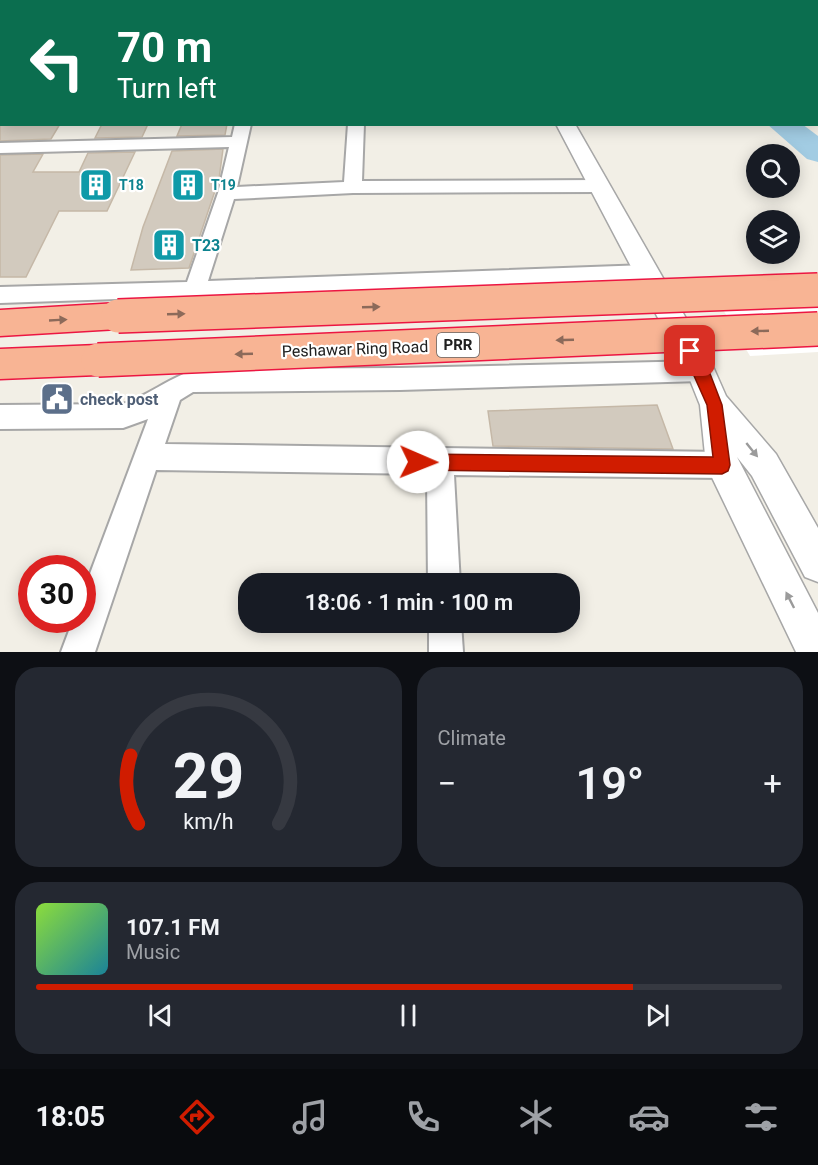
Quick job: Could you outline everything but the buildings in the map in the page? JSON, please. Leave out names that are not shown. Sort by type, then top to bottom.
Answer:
[{"type":"highway","points":[[0,323],[117,316],[818,290]]},
{"type":"highway","name":"Peshawar Ring Road","points":[[0,364],[818,329]]},
{"type":"street","points":[[353,188],[356,126]]},
{"type":"street","points":[[566,126],[701,371],[715,405],[722,465],[817,652]]},
{"type":"street","points":[[0,148],[241,133],[227,193],[195,290]]},
{"type":"street","points":[[227,193],[353,188],[599,186]]},
{"type":"street","points":[[0,295],[646,273]]},
{"type":"street","points":[[0,417],[123,416],[146,408],[187,383],[209,379],[400,379],[701,371]]},
{"type":"street","points":[[78,652],[170,394]]},
{"type":"street","points":[[715,405],[764,465],[818,564]]},
{"type":"street","points":[[147,457],[722,465]]},
{"type":"street","points":[[440,462],[444,573]]},
{"type":"street","points":[[445,633],[446,652]]},
{"type":"pier","points":[[818,278],[818,352],[750,356],[707,282]]},
{"type":"waterway","points":[[785,126],[818,152]]},
{"type":"place","name":"T18","points":[[96,185]]},
{"type":"place","name":"T19","points":[[188,185]]},
{"type":"place","name":"T23","points":[[169,245]]},
{"type":"place","name":"check post","points":[[57,399]]},
{"type":"route","points":[[418,462],[722,465],[715,405],[690,351]]}]
